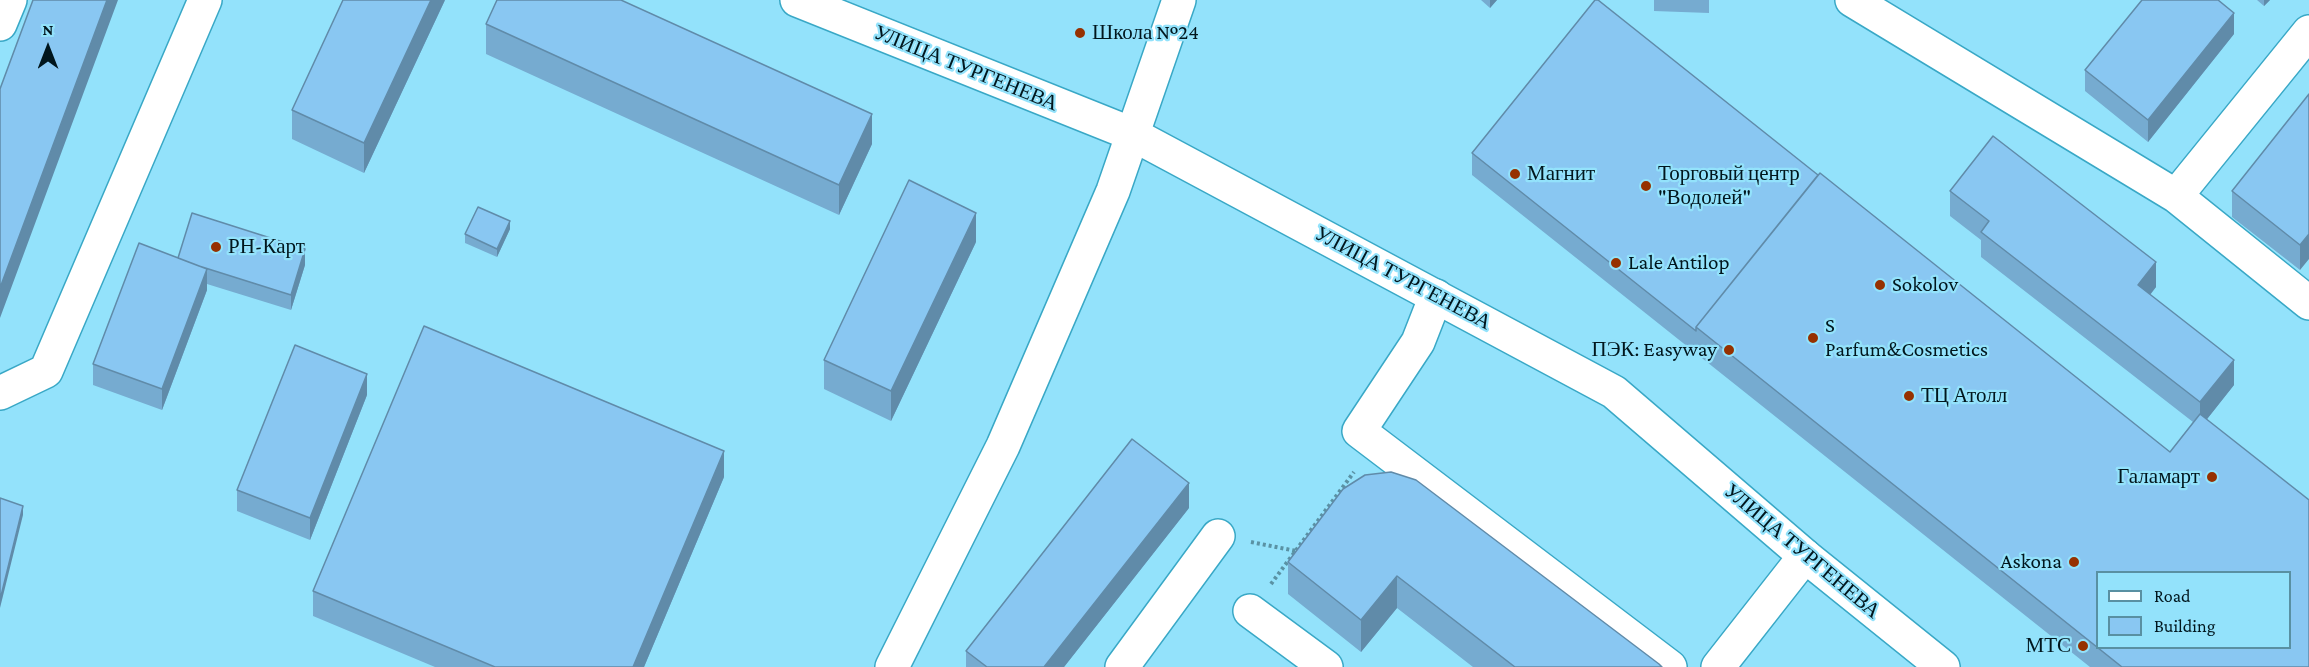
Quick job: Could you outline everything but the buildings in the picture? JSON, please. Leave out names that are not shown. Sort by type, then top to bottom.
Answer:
[{"type":"main road","points":[[0,24],[10,0]]},
{"type":"main road","points":[[0,393],[46,371],[204,0]]},
{"type":"main road","name":"УЛИЦА ТУРГЕНЕВА","points":[[797,0],[1132,134],[1614,392],[1805,556],[1943,667]]},
{"type":"main road","points":[[892,667],[1003,446],[1113,191],[1179,0]]},
{"type":"main road","points":[[1852,0],[2176,196],[2309,303]]},
{"type":"main road","points":[[2176,196],[2309,32]]},
{"type":"main road","points":[[1436,296],[1418,342],[1359,431],[1670,667]]},
{"type":"main road","points":[[1122,667],[1218,536]]},
{"type":"main road","points":[[1718,667],[1805,556]]},
{"type":"main road","points":[[1250,611],[1326,667]]},
{"type":"path","points":[[1250,611],[1376,443]]},
{"type":"path","points":[[1218,536],[1296,551]]},
{"type":"place","name":"Школа №24","points":[[1080,33]]},
{"type":"place","name":"Магнит","points":[[1515,174]]},
{"type":"place","name":"Торговый центр \"Водолей\"","points":[[1646,186]]},
{"type":"place","name":"РН-Карт","points":[[216,247]]},
{"type":"place","name":"Lale Antilop","points":[[1616,263]]},
{"type":"place","name":"Sokolov","points":[[1880,285]]},
{"type":"place","name":"S Parfum&Cosmetics","points":[[1813,338]]},
{"type":"place","name":"ПЭК: Easyway","points":[[1729,350]]},
{"type":"place","name":"ТЦ Атолл","points":[[1909,396]]},
{"type":"place","name":"Галамарт","points":[[2212,477]]},
{"type":"place","name":"Askona","points":[[2074,562]]},
{"type":"place","name":"МТС","points":[[2083,646]]}]
